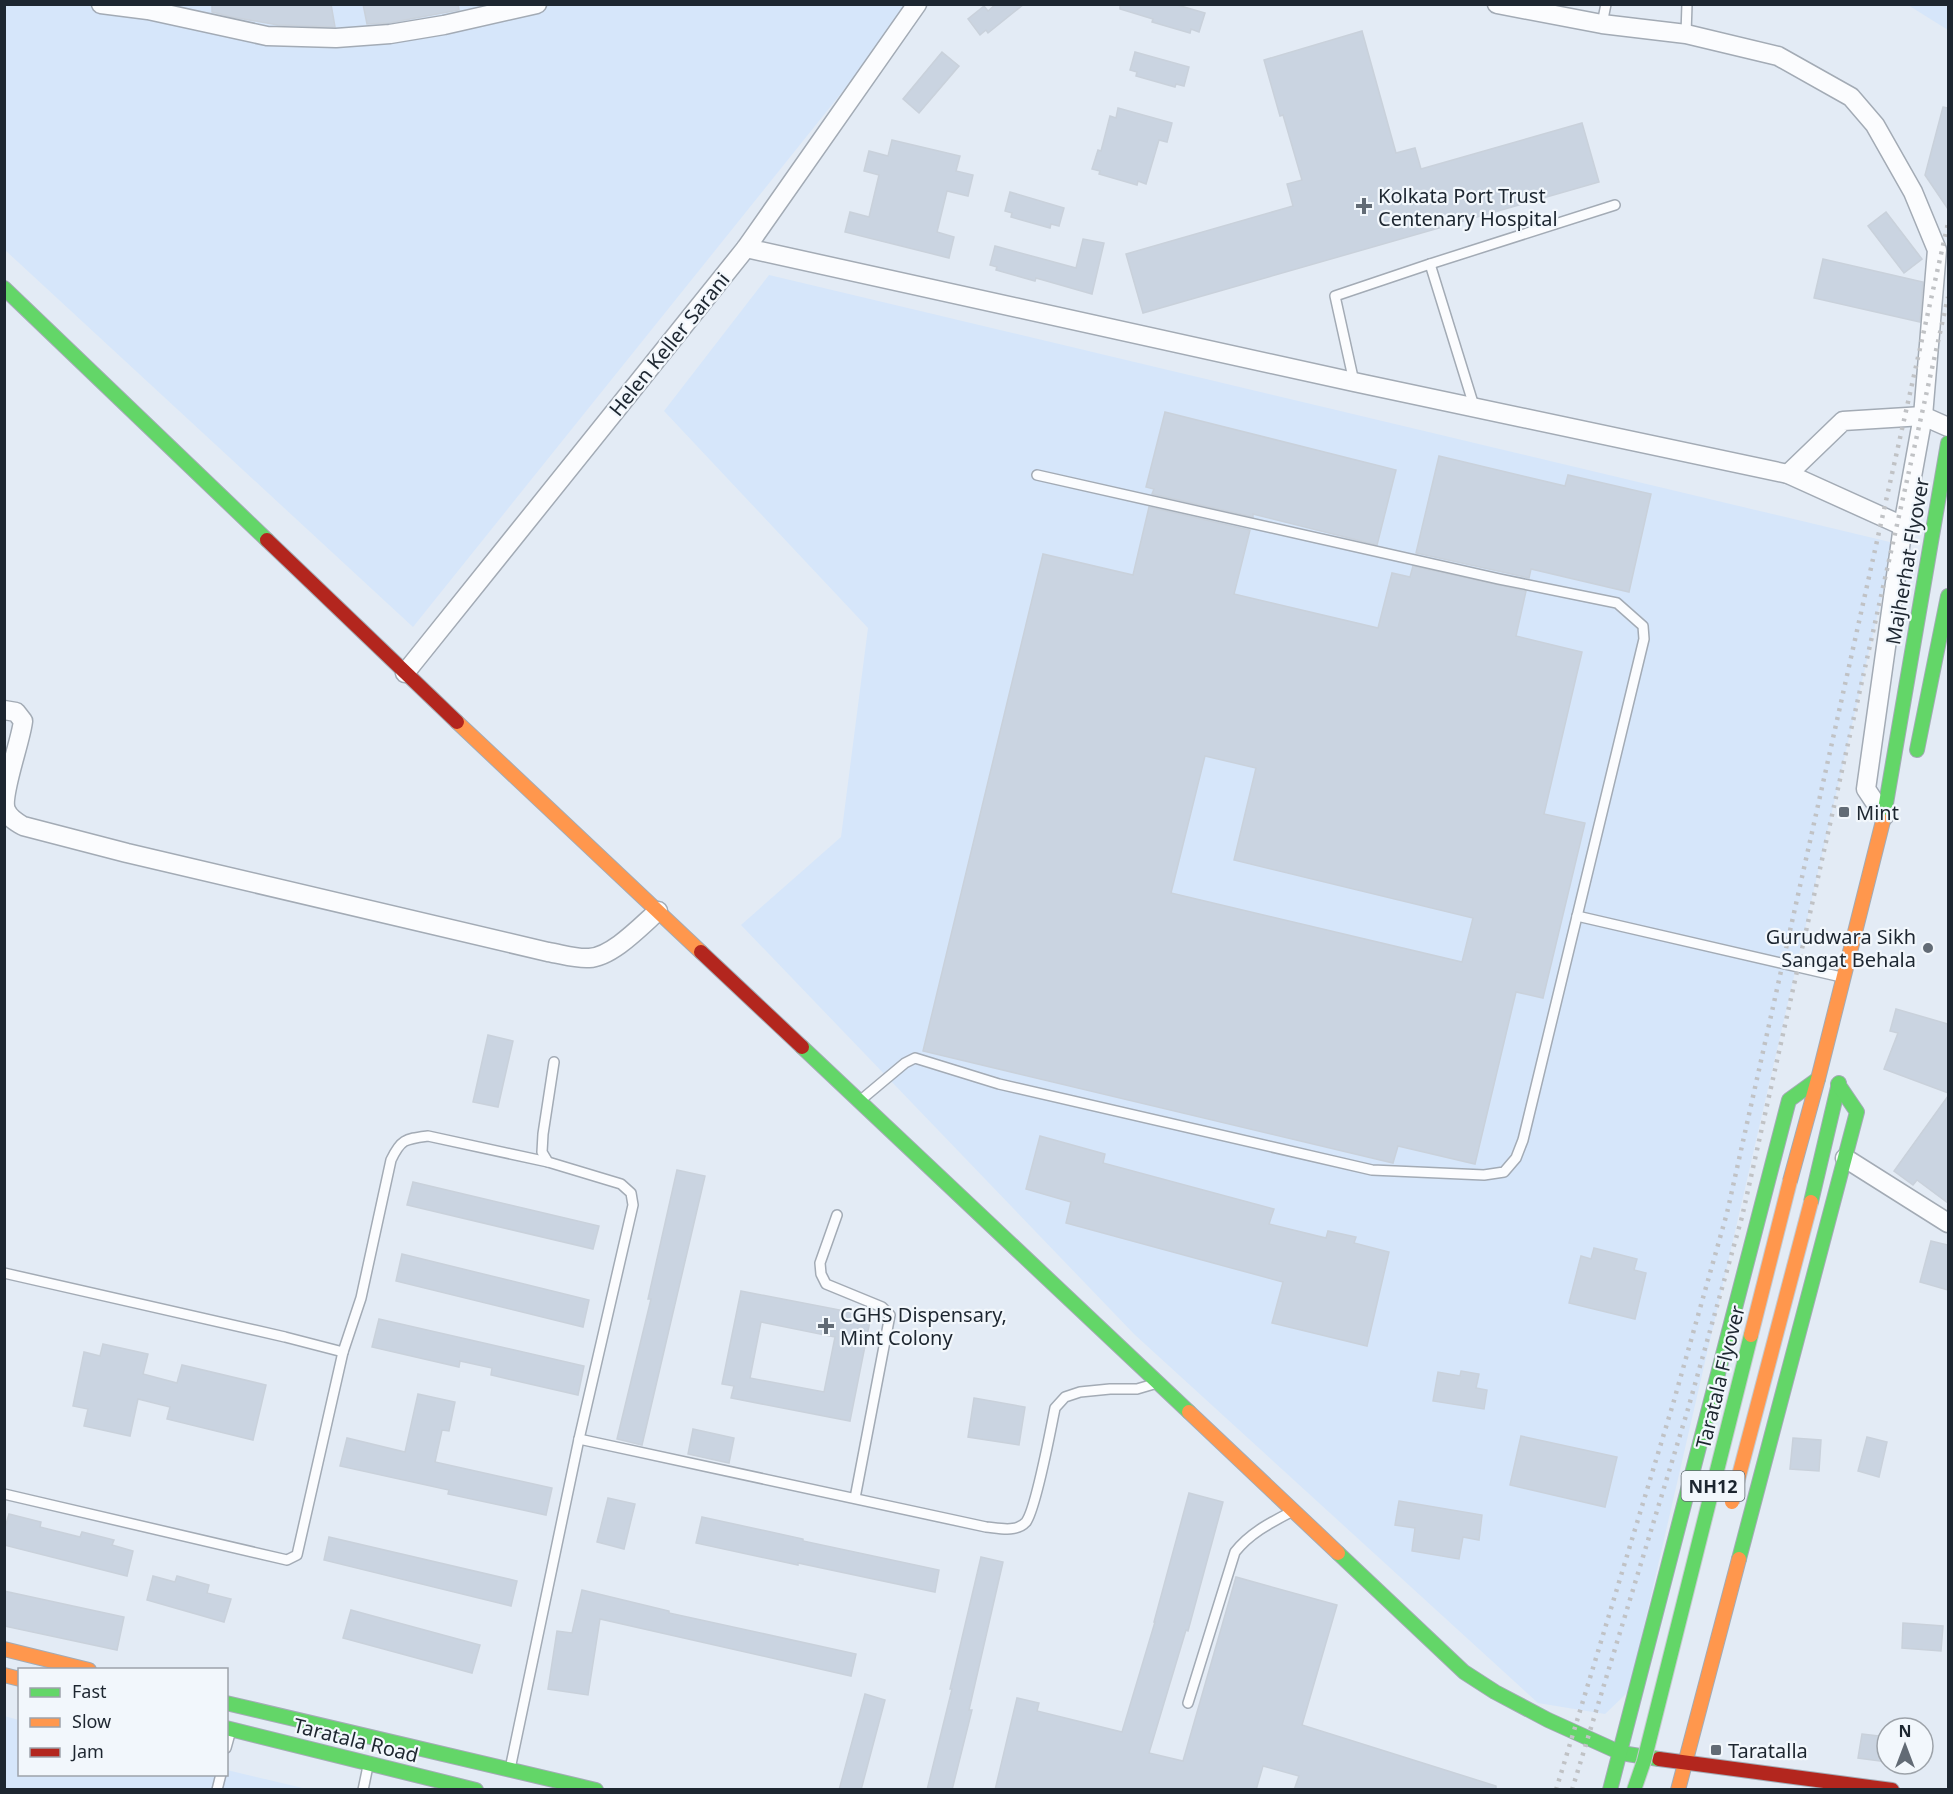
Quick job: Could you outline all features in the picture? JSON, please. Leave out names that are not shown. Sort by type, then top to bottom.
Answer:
[{"type":"main road","points":[[4,288],[405,673],[1464,1672],[1495,1692],[1548,1720],[1622,1753],[1836,1786],[1892,1790]]},
{"type":"main road","name":"Majherhat Flyover","points":[[1905,687],[1948,442]]},
{"type":"main road","points":[[1914,765],[1934,693],[1948,596]]},
{"type":"main road","points":[[1905,687],[1934,693]]},
{"type":"main road","name":"NH12","points":[[1818,1079],[1884,816],[1905,687]]},
{"type":"main road","points":[[1610,1790],[1622,1753],[1789,1100],[1818,1079]]},
{"type":"main road","name":"Taratala Flyover","points":[[1634,1790],[1647,1749],[1790,1181],[1818,1079]]},
{"type":"main road","name":"NH12","points":[[1730,1512],[1811,1202],[1840,1079],[1857,1112],[1845,1158]]},
{"type":"main road","points":[[1678,1790],[1845,1158]]},
{"type":"main road","points":[[4,1649],[81,1668]]},
{"type":"main road","points":[[228,1703],[596,1790]]},
{"type":"main road","name":"Taratala Road","points":[[229,1729],[476,1790]]},
{"type":"main road","points":[[1660,1777],[1669,1743]]},
{"type":"street","points":[[101,4],[148,10],[267,36],[336,38],[390,34],[444,25],[537,4]]},
{"type":"street","name":"Helen Keller Sarani","points":[[405,673],[746,248],[917,4]]},
{"type":"street","points":[[1497,4],[1602,24],[1686,34],[1778,56],[1851,97],[1875,124],[1913,192],[1936,250],[1923,416],[1903,526],[1866,789],[1884,816]]},
{"type":"street","points":[[746,248],[1354,382],[1788,474],[1903,526]]},
{"type":"street","points":[[1788,474],[1843,421],[1923,416],[1948,426]]},
{"type":"street","points":[[4,710],[16,712],[23,722],[22,734],[6,792],[5,808],[12,819],[23,826],[127,854],[536,950],[590,958],[603,955],[658,911]]},
{"type":"street","points":[[1845,1158],[1948,1223]]},
{"type":"lane","points":[[1602,24],[1606,4]]},
{"type":"lane","points":[[1686,34],[1687,4]]},
{"type":"lane","points":[[1354,382],[1335,296],[1615,205]]},
{"type":"lane","points":[[1430,264],[1474,406]]},
{"type":"lane","points":[[860,1101],[905,1063],[915,1058],[999,1084],[1372,1170],[1484,1175],[1504,1172],[1516,1158],[1523,1140],[1644,639],[1643,626],[1617,603],[1037,475]]},
{"type":"lane","points":[[1577,916],[1844,978]]},
{"type":"lane","points":[[548,1162],[542,1152],[543,1134],[554,1062]]},
{"type":"lane","points":[[4,1494],[287,1560],[297,1555],[344,1352],[361,1298],[391,1160],[398,1145],[410,1138],[428,1136],[548,1162],[621,1184],[631,1193],[633,1205],[579,1439],[510,1769]]},
{"type":"lane","points":[[837,1215],[820,1263],[821,1274],[826,1284],[882,1307],[890,1315],[855,1498]]},
{"type":"lane","points":[[4,1273],[344,1352]]},
{"type":"lane","points":[[579,1439],[986,1527],[1013,1529],[1026,1522],[1033,1503],[1055,1408],[1065,1397],[1080,1392],[1137,1389],[1158,1383]]},
{"type":"lane","points":[[1188,1703],[1235,1552],[1244,1540],[1255,1532],[1294,1510]]},
{"type":"lane","points":[[363,1790],[368,1764]]},
{"type":"shaded area","points":[[4,5],[912,5],[413,627],[5,250]]},
{"type":"shaded area","points":[[1908,5],[1948,5],[1948,30]]},
{"type":"shaded area","points":[[769,275],[1894,543],[1629,1691],[1605,1714],[1538,1703],[1134,1334],[741,925],[841,837],[868,628],[664,411]]},
{"type":"shaded area","points":[[4,1716],[18,1720],[18,1776],[228,1776],[228,1770],[307,1789],[5,1789]]},
{"type":"building","points":[[212,4],[331,4],[335,27],[278,25],[232,17],[212,12]]},
{"type":"building","points":[[363,4],[458,4],[459,10],[389,23],[367,24]]},
{"type":"building","points":[[996,4],[1024,4],[988,33],[986,30],[980,35],[968,19],[984,6],[988,11]]},
{"type":"building","points":[[1120,4],[1174,4],[1205,13],[1199,32],[1191,29],[1190,33],[1152,22],[1153,19],[1120,9]]},
{"type":"building","points":[[1362,31],[1396,153],[1415,148],[1421,169],[1582,123],[1599,182],[1143,313],[1126,254],[1293,206],[1287,184],[1302,180],[1264,60]]},
{"type":"building","points":[[942,52],[959,66],[919,113],[903,99]]},
{"type":"building","points":[[1135,52],[1189,67],[1184,86],[1176,84],[1175,87],[1136,76],[1137,72],[1130,70]]},
{"type":"building","points":[[1943,107],[1948,108],[1948,209],[1925,175]]},
{"type":"building","points":[[1118,108],[1172,123],[1167,142],[1159,140],[1146,184],[1138,181],[1137,185],[1099,174],[1100,171],[1092,169],[1098,150],[1101,151],[1110,116],[1116,118]]},
{"type":"building","points":[[892,140],[960,156],[956,171],[973,175],[968,196],[947,191],[937,232],[954,237],[949,258],[845,232],[850,212],[869,217],[879,175],[864,171],[869,151],[888,156]]},
{"type":"building","points":[[1010,192],[1064,208],[1059,226],[1051,224],[1050,228],[1011,217],[1012,213],[1005,211]]},
{"type":"building","points":[[1886,212],[1922,259],[1904,273],[1868,226]]},
{"type":"building","points":[[1083,239],[1104,243],[1092,294],[1036,278],[1035,281],[996,270],[997,267],[990,265],[995,246],[1076,268]]},
{"type":"building","points":[[1823,259],[1923,282],[1920,322],[1814,298]]},
{"type":"building","points":[[1165,412],[1396,470],[1377,545],[1253,514],[1253,517],[1152,494],[1154,489],[1146,487]]},
{"type":"building","points":[[1439,456],[1565,486],[1568,475],[1651,494],[1629,592],[1531,569],[1529,578],[1416,553]]},
{"type":"building","points":[[1149,507],[1250,530],[1234,594],[1378,628],[1392,573],[1410,577],[1413,566],[1526,591],[1516,636],[1582,652],[1544,814],[1585,823],[1543,998],[1516,992],[1475,1164],[1398,1146],[1393,1163],[923,1051],[1043,554],[1133,575]],"holes":[[[1205,756],[1256,768],[1234,860],[1473,918],[1462,962],[1171,893]]]},
{"type":"building","points":[[1896,1009],[1948,1024],[1948,1093],[1884,1069],[1898,1033],[1890,1031]]},
{"type":"building","points":[[488,1035],[513,1041],[498,1107],[473,1102]]},
{"type":"building","points":[[1948,1096],[1948,1203],[1917,1180],[1913,1185],[1894,1171]]},
{"type":"building","points":[[1040,1136],[1105,1154],[1103,1163],[1274,1209],[1269,1224],[1326,1238],[1328,1231],[1356,1237],[1354,1243],[1389,1252],[1367,1346],[1272,1323],[1283,1282],[1066,1223],[1071,1202],[1026,1189]]},
{"type":"building","points":[[677,1170],[705,1176],[642,1445],[617,1439],[651,1299],[648,1299]]},
{"type":"building","points":[[413,1182],[599,1226],[593,1249],[407,1205]]},
{"type":"building","points":[[1931,1241],[1948,1245],[1948,1290],[1920,1282]]},
{"type":"building","points":[[1594,1248],[1637,1259],[1634,1270],[1646,1273],[1635,1319],[1569,1303],[1581,1256],[1591,1259]]},
{"type":"building","points":[[402,1254],[589,1300],[583,1327],[396,1281]]},
{"type":"building","points":[[741,1291],[871,1316],[850,1421],[731,1398],[734,1386],[722,1384]],"holes":[[[761,1322],[835,1337],[824,1392],[750,1378]]]},
{"type":"building","points":[[379,1319],[584,1366],[578,1395],[491,1375],[492,1368],[460,1361],[459,1367],[372,1347]]},
{"type":"building","points":[[103,1344],[148,1354],[143,1374],[177,1383],[182,1365],[266,1385],[253,1440],[167,1419],[170,1407],[138,1399],[130,1436],[84,1426],[88,1409],[73,1406],[84,1352],[100,1356]]},
{"type":"building","points":[[1461,1371],[1479,1374],[1476,1388],[1487,1390],[1484,1409],[1433,1401],[1438,1372],[1460,1376]]},
{"type":"building","points":[[418,1394],[455,1402],[449,1431],[442,1430],[435,1462],[552,1488],[546,1515],[448,1494],[449,1490],[340,1466],[347,1438],[405,1452]]},
{"type":"building","points":[[974,1398],[1025,1407],[1019,1445],[968,1437]]},
{"type":"building","points":[[693,1429],[734,1438],[729,1463],[688,1454]]},
{"type":"building","points":[[1521,1436],[1617,1457],[1605,1507],[1510,1485]]},
{"type":"building","points":[[1867,1437],[1887,1442],[1879,1477],[1858,1471]]},
{"type":"building","points":[[1793,1438],[1821,1440],[1819,1471],[1790,1469]]},
{"type":"building","points":[[1189,1493],[1223,1502],[1188,1631],[1186,1630],[1149,1753],[1183,1761],[1236,1577],[1337,1605],[1302,1725],[1496,1786],[1496,1790],[1294,1790],[1299,1776],[1263,1766],[1256,1790],[995,1790],[1017,1698],[1039,1703],[1037,1711],[1122,1732],[1155,1622]]},
{"type":"building","points":[[608,1498],[635,1504],[624,1549],[597,1542]]},
{"type":"building","points":[[1399,1501],[1482,1515],[1479,1540],[1463,1537],[1459,1559],[1412,1551],[1415,1528],[1395,1525]]},
{"type":"building","points":[[9,1514],[41,1522],[40,1527],[80,1537],[82,1532],[114,1540],[112,1545],[133,1551],[127,1576],[4,1545],[4,1531]]},
{"type":"building","points":[[702,1517],[939,1570],[935,1592],[696,1543]]},
{"type":"building","points":[[329,1537],[517,1581],[511,1606],[324,1560]]},
{"type":"building","points":[[981,1557],[1003,1562],[969,1710],[972,1710],[952,1790],[927,1790],[952,1689],[950,1689]]},
{"type":"building","points":[[153,1576],[175,1582],[177,1576],[209,1585],[207,1593],[231,1599],[224,1622],[147,1600]]},
{"type":"building","points":[[582,1590],[669,1611],[669,1613],[856,1654],[851,1676],[600,1619],[588,1695],[548,1689],[557,1631],[572,1633]]},
{"type":"building","points":[[4,1591],[124,1617],[117,1650],[4,1626]]},
{"type":"building","points":[[351,1610],[480,1645],[472,1673],[343,1638]]},
{"type":"building","points":[[1903,1623],[1943,1626],[1941,1651],[1902,1648]]},
{"type":"building","points":[[865,1694],[885,1700],[861,1790],[839,1790]]},
{"type":"building","points":[[1862,1734],[1875,1736],[1875,1760],[1858,1758]]},
{"type":"railway","points":[[1556,1790],[1673,1404],[1727,1213],[1948,223]]},
{"type":"railway","points":[[1572,1790],[1688,1409],[1742,1217],[1948,297]]},
{"type":"traffic: fast","points":[[4,288],[267,540]]},
{"type":"traffic: fast","points":[[1883,821],[1948,443]]},
{"type":"traffic: fast","points":[[1917,750],[1948,596]]},
{"type":"traffic: fast","points":[[802,1047],[1189,1412]]},
{"type":"traffic: fast","points":[[1610,1790],[1789,1100],[1818,1079]]},
{"type":"traffic: fast","points":[[1811,1202],[1839,1083]]},
{"type":"traffic: fast","points":[[1739,1559],[1857,1112],[1838,1084]]},
{"type":"traffic: fast","points":[[1634,1790],[1644,1761],[1751,1335]]},
{"type":"traffic: fast","points":[[1338,1553],[1464,1672],[1495,1692],[1548,1720],[1621,1753],[1659,1759]]},
{"type":"traffic: fast","points":[[228,1703],[596,1790]]},
{"type":"traffic: fast","points":[[228,1728],[476,1790]]},
{"type":"traffic: slow","points":[[457,722],[701,952]]},
{"type":"traffic: slow","points":[[1790,1181],[1883,821]]},
{"type":"traffic: slow","points":[[1751,1335],[1790,1181]]},
{"type":"traffic: slow","points":[[1732,1502],[1811,1202]]},
{"type":"traffic: slow","points":[[1189,1412],[1338,1553]]},
{"type":"traffic: slow","points":[[1678,1790],[1739,1559]]},
{"type":"traffic: slow","points":[[4,1649],[81,1668]]},
{"type":"traffic: slow","points":[[4,1675],[18,1678]]},
{"type":"traffic: jam","points":[[267,540],[457,722]]},
{"type":"traffic: jam","points":[[701,952],[802,1047]]},
{"type":"traffic: jam","points":[[1659,1759],[1892,1790]]},
{"type":"place","name":"Kolkata Port Trust Centenary Hospital","points":[[1364,206]]},
{"type":"place","name":"Mint","points":[[1844,812]]},
{"type":"place","name":"Gurudwara Sikh Sangat Behala","points":[[1928,948]]},
{"type":"place","name":"CGHS Dispensary, Mint Colony","points":[[826,1326]]},
{"type":"place","name":"Taratalla","points":[[1716,1750]]}]
